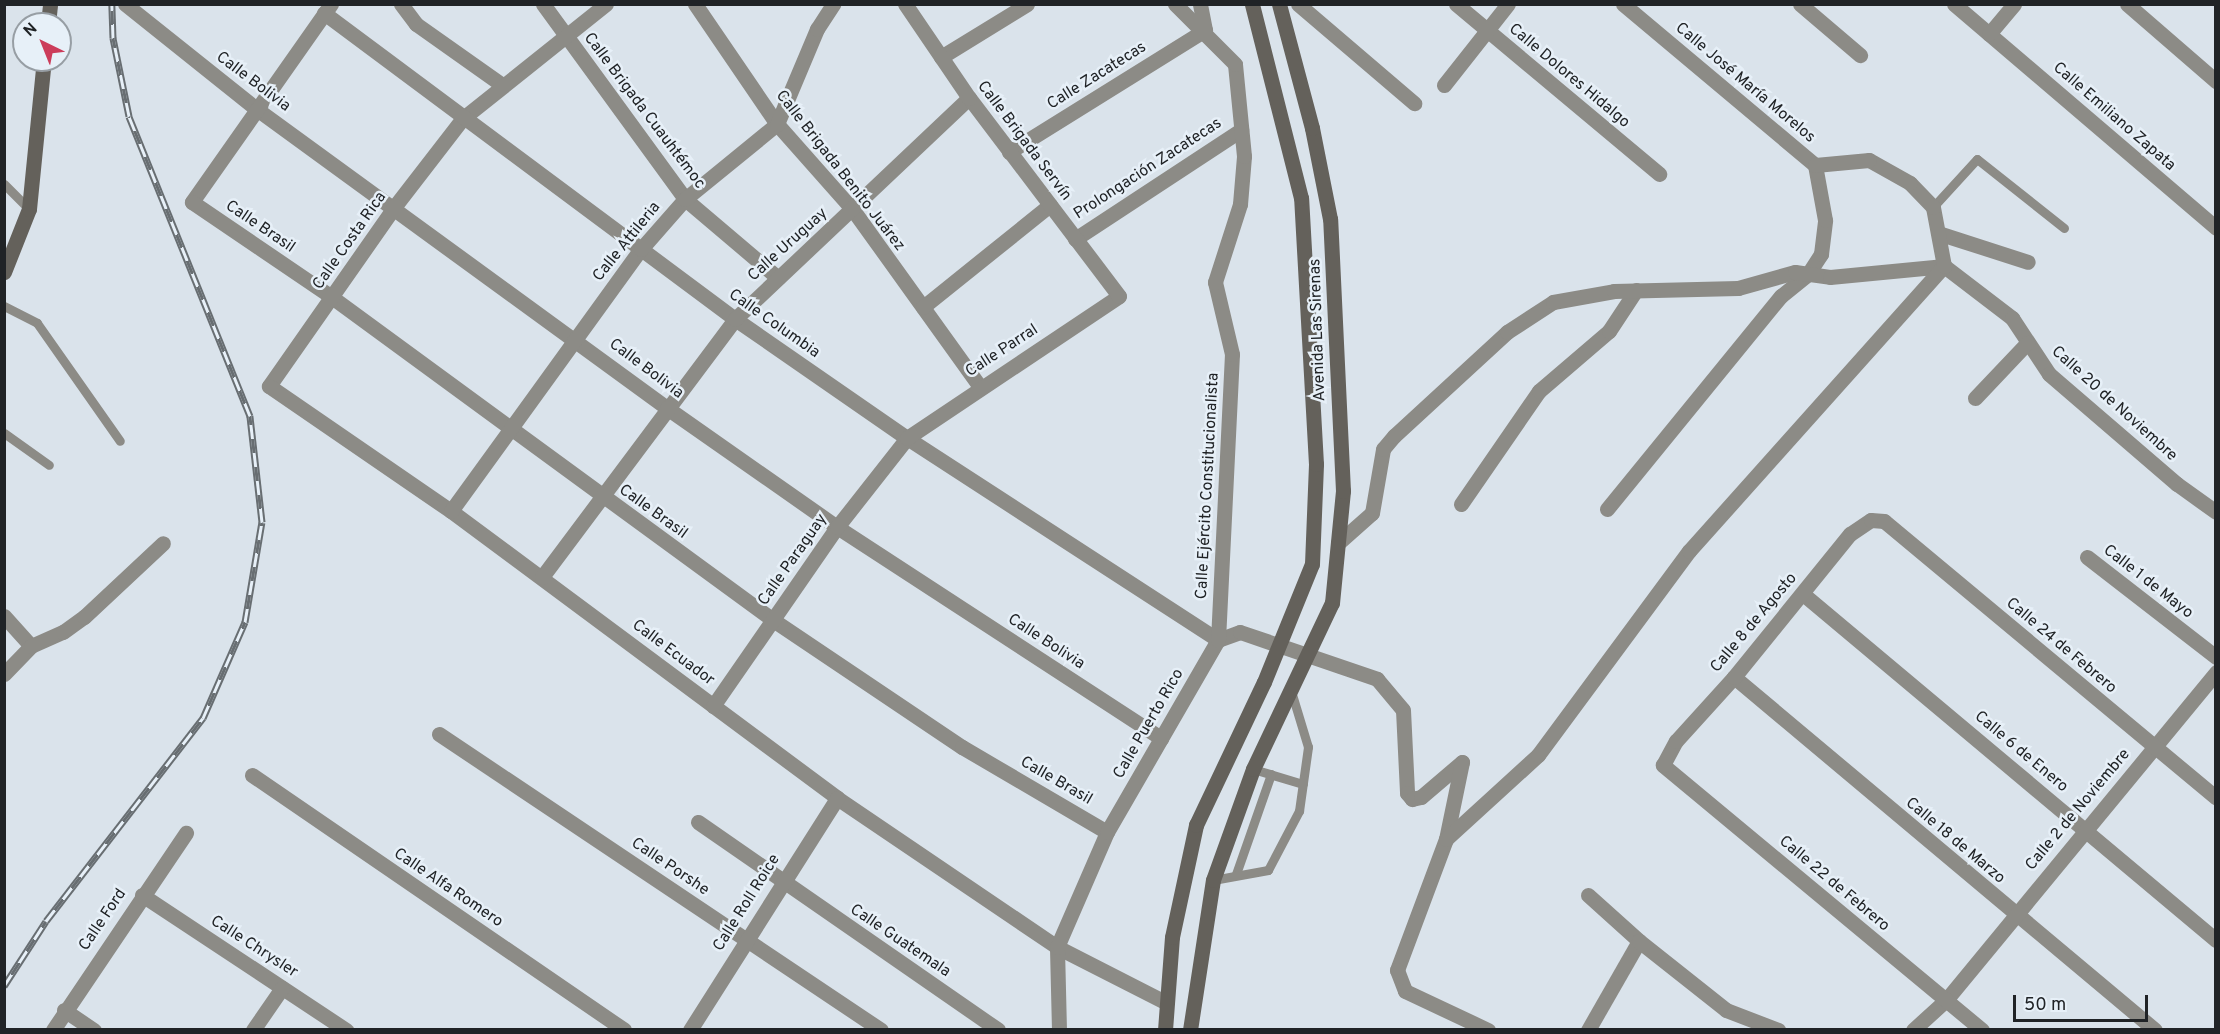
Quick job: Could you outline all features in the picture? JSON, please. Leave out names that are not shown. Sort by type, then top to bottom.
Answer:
[{"type":"main road","name":"Avenida Las Sirenas","points":[[1165,1029],[1172,937],[1196,825],[1280,642],[1312,564],[1315,441],[1301,198],[1252,4]]},
{"type":"main road","name":"Avenida Las Sirenas","points":[[1190,1029],[1213,880],[1253,769],[1332,603],[1343,491],[1334,248],[1312,128],[1278,4]]},
{"type":"main road","points":[[4,272],[29,209],[43,72]]},
{"type":"street","name":"Calle Bolivia","points":[[125,4],[258,110],[395,207],[667,408],[837,527],[1161,738]]},
{"type":"street","points":[[401,4],[416,24],[502,85]]},
{"type":"street","name":"Calle Brigada Cuauhtémoc","points":[[543,4],[685,199],[778,278]]},
{"type":"street","name":"Calle Costa Rica","points":[[269,386],[395,207],[463,118],[606,4]]},
{"type":"street","name":"Calle Brigada Benito Juárez","points":[[695,4],[777,124],[853,210],[980,387]]},
{"type":"street","name":"Calle Attileria","points":[[451,511],[641,249],[685,199],[777,124],[817,29],[833,4]]},
{"type":"street","name":"Calle Brigada Servín","points":[[905,4],[969,98],[1119,296]]},
{"type":"street","points":[[941,57],[1027,4]]},
{"type":"street","name":"Calle Ejército Constitucionalista","points":[[1175,4],[1183,16],[1204,30],[1235,63],[1244,156],[1240,204],[1215,282],[1232,354],[1218,640]]},
{"type":"street","points":[[1200,4],[1204,30]]},
{"type":"street","points":[[1298,4],[1414,103]]},
{"type":"street","name":"Calle Dolores Hidalgo","points":[[1456,4],[1659,174]]},
{"type":"street","points":[[1444,86],[1508,4]]},
{"type":"street","name":"Calle José María Morelos","points":[[1623,4],[1815,165]]},
{"type":"street","points":[[1800,4],[1860,55]]},
{"type":"street","name":"Calle Emiliano Zapata","points":[[1954,4],[2216,228]]},
{"type":"street","points":[[1989,34],[2014,4]]},
{"type":"street","points":[[2127,4],[2216,81]]},
{"type":"street","points":[[258,110],[328,9]]},
{"type":"street","name":"Calle Columbia","points":[[328,9],[463,118],[735,319],[907,438],[1218,640]]},
{"type":"street","name":"Calle Zacatecas","points":[[1009,152],[1204,30]]},
{"type":"street","name":"Calle Uruguay","points":[[542,578],[735,319],[969,98]]},
{"type":"street","name":"Calle Brasil","points":[[258,110],[192,202],[333,298],[511,431],[773,621],[962,747],[1107,831]]},
{"type":"street","name":"Prolongación Zacatecas","points":[[1075,239],[1241,130]]},
{"type":"street","points":[[1446,839],[1538,755],[1689,551],[1944,266],[1941,234],[1933,207],[1910,183],[1869,160],[1815,165],[1825,220],[1821,254],[1808,274],[1781,297],[1607,509]]},
{"type":"street","points":[[922,308],[1050,205]]},
{"type":"street","points":[[1941,234],[2028,262]]},
{"type":"street","points":[[1338,543],[1372,513],[1383,449],[1507,332],[1553,302],[1636,290],[1738,288],[1795,272],[1830,277],[1881,274],[1944,266]]},
{"type":"street","name":"Calle 20 de Noviembre","points":[[1944,266],[2012,318],[2049,374],[2177,484],[2216,512]]},
{"type":"street","points":[[1461,504],[1539,391],[1610,331],[1636,290]]},
{"type":"street","name":"Calle Parral","points":[[907,438],[1119,296]]},
{"type":"street","points":[[1975,398],[2027,343]]},
{"type":"street","name":"Calle Ecuador","points":[[269,386],[451,511],[837,798],[1058,947],[1167,1003]]},
{"type":"street","name":"Calle Paraguay","points":[[714,706],[837,527],[907,438]]},
{"type":"street","name":"Calle 8 de Agosto","points":[[1663,765],[1676,741],[1734,677],[1850,534],[1871,520],[1884,521]]},
{"type":"street","name":"Calle 24 de Febrero","points":[[1884,521],[2216,798]]},
{"type":"street","points":[[4,674],[31,646],[63,632],[84,616],[163,543]]},
{"type":"street","name":"Calle 1 de Mayo","points":[[2087,557],[2216,657]]},
{"type":"street","name":"Calle 6 de Enero","points":[[1803,594],[2216,940]]},
{"type":"street","points":[[4,616],[31,646]]},
{"type":"street","points":[[1218,640],[1234,631],[1280,642],[1308,655],[1377,679],[1391,692],[1402,710],[1407,792],[1412,799],[1421,797],[1462,762],[1446,839],[1397,970],[1405,991],[1488,1029]]},
{"type":"street","name":"Calle Puerto Rico","points":[[1059,1029],[1058,947],[1107,831],[1218,640]]},
{"type":"street","name":"Calle 2 de Noviembre","points":[[1913,1029],[1946,1000],[2085,828],[2216,672]]},
{"type":"street","name":"Calle 18 de Marzo","points":[[1734,677],[2155,1029]]},
{"type":"street","name":"Calle Porshe","points":[[439,734],[881,1029]]},
{"type":"street","name":"Calle 22 de Febrero","points":[[1663,765],[1982,1029]]},
{"type":"street","name":"Calle Alfa Romero","points":[[252,775],[624,1029]]},
{"type":"street","name":"Calle Roll Roice","points":[[690,1029],[781,882],[837,798]]},
{"type":"street","name":"Calle Guatemala","points":[[698,822],[781,882],[998,1029]]},
{"type":"street","name":"Calle Ford","points":[[53,1029],[186,833]]},
{"type":"street","name":"Calle Chrysler","points":[[142,895],[346,1029]]},
{"type":"street","points":[[1588,896],[1639,941],[1726,1010],[1778,1029]]},
{"type":"street","points":[[1588,1029],[1639,941]]},
{"type":"street","points":[[254,1029],[282,987]]},
{"type":"street","points":[[64,1010],[94,1029]]},
{"type":"lane","points":[[1933,207],[1977,159],[2064,228]]},
{"type":"lane","points":[[4,184],[29,209]]},
{"type":"lane","points":[[4,306],[37,323],[120,441]]},
{"type":"lane","points":[[4,433],[49,465]]},
{"type":"lane","points":[[1213,880],[1268,870],[1299,811],[1308,747],[1290,689]]},
{"type":"lane","points":[[1253,769],[1303,784]]},
{"type":"lane","points":[[1236,874],[1271,774]]},
{"type":"railway","points":[[4,986],[46,921],[203,718],[245,622],[262,522],[250,416],[129,116],[113,38],[112,4]]}]
